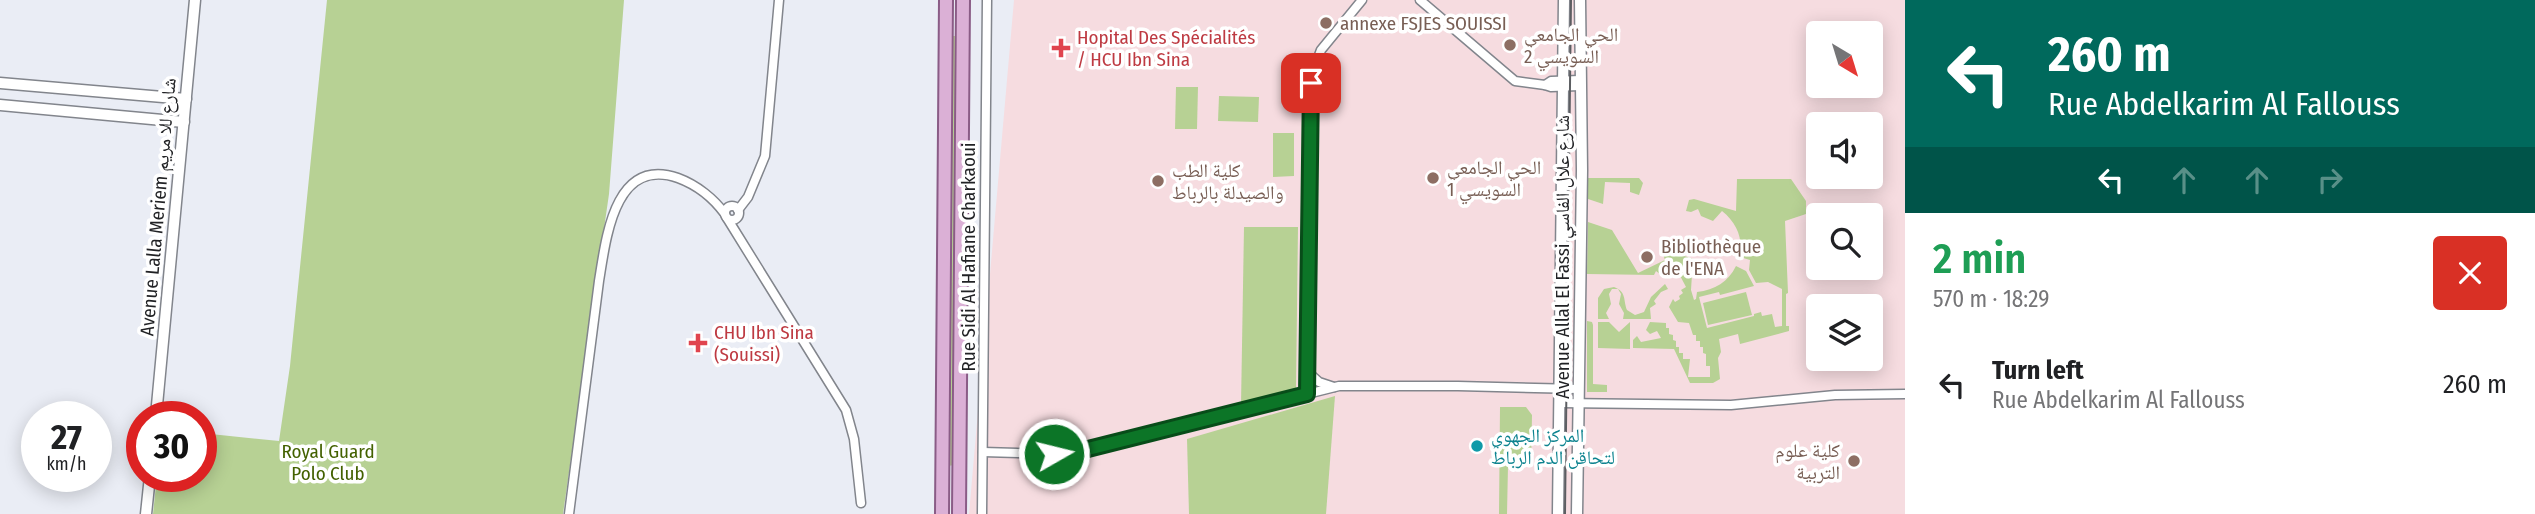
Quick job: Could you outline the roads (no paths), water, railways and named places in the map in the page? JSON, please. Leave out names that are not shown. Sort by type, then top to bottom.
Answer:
[{"type":"main road","points":[[942,514],[946,0]]},
{"type":"main road","points":[[959,514],[963,0]]},
{"type":"street","name":"Avenue Lalla Meriem شارع للا مريم","points":[[157,401],[195,0]]},
{"type":"street","points":[[731,211],[750,191],[765,156],[779,0]]},
{"type":"street","name":"Rue Sidi Al Hafiane Charkaoui","points":[[982,514],[986,0]]},
{"type":"street","points":[[1307,394],[1312,74],[1321,50],[1362,0]]},
{"type":"street","points":[[1420,0],[1515,81],[1545,85],[1550,81],[1580,83]]},
{"type":"street","name":"Avenue Allal El Fassi شارع علال الفاسي","points":[[1558,514],[1564,0]]},
{"type":"street","name":"Avenue Allal El Fassi شارع علال الفاسي","points":[[1577,514],[1580,0]]},
{"type":"street","points":[[0,83],[186,99]]},
{"type":"street","points":[[0,106],[184,122]]},
{"type":"street","points":[[569,514],[606,242],[618,204],[633,183],[648,176],[662,174],[693,184],[714,202],[731,211],[739,236],[846,410],[854,439],[861,503]]},
{"type":"street","points":[[1308,373],[1319,382],[1334,387]]},
{"type":"street","points":[[983,452],[1054,454],[1080,451],[1334,387],[1379,385],[1579,389]]},
{"type":"street","points":[[1560,403],[1731,405],[1835,395],[1905,394]]},
{"type":"street","points":[[146,514],[148,492]]},
{"type":"tram line","points":[[1565,514],[1571,0]]},
{"type":"place","name":"annexe FSJES SOUISSI","points":[[1326,23]]},
{"type":"place","name":"الحي الجامعي السويسي 2","points":[[1510,45]]},
{"type":"place","name":"Hopital Des Spécialités / HCU Ibn Sina","points":[[1061,48]]},
{"type":"place","name":"الحي الجامعي السويسي 1","points":[[1433,178]]},
{"type":"place","name":"كلية الطب والصيدلة بالرباط","points":[[1158,181]]},
{"type":"place","name":"Bibliothèque de l'ENA","points":[[1647,257]]},
{"type":"place","name":"CHU Ibn Sina (Souissi)","points":[[698,343]]},
{"type":"place","name":"المركز الجهوي لتحاقن الدم الرباط","points":[[1477,446]]},
{"type":"place","name":"كلية علوم التربية","points":[[1854,461]]},
{"type":"park label","name":"Royal Guard Polo Club","points":[[328,462]]}]
